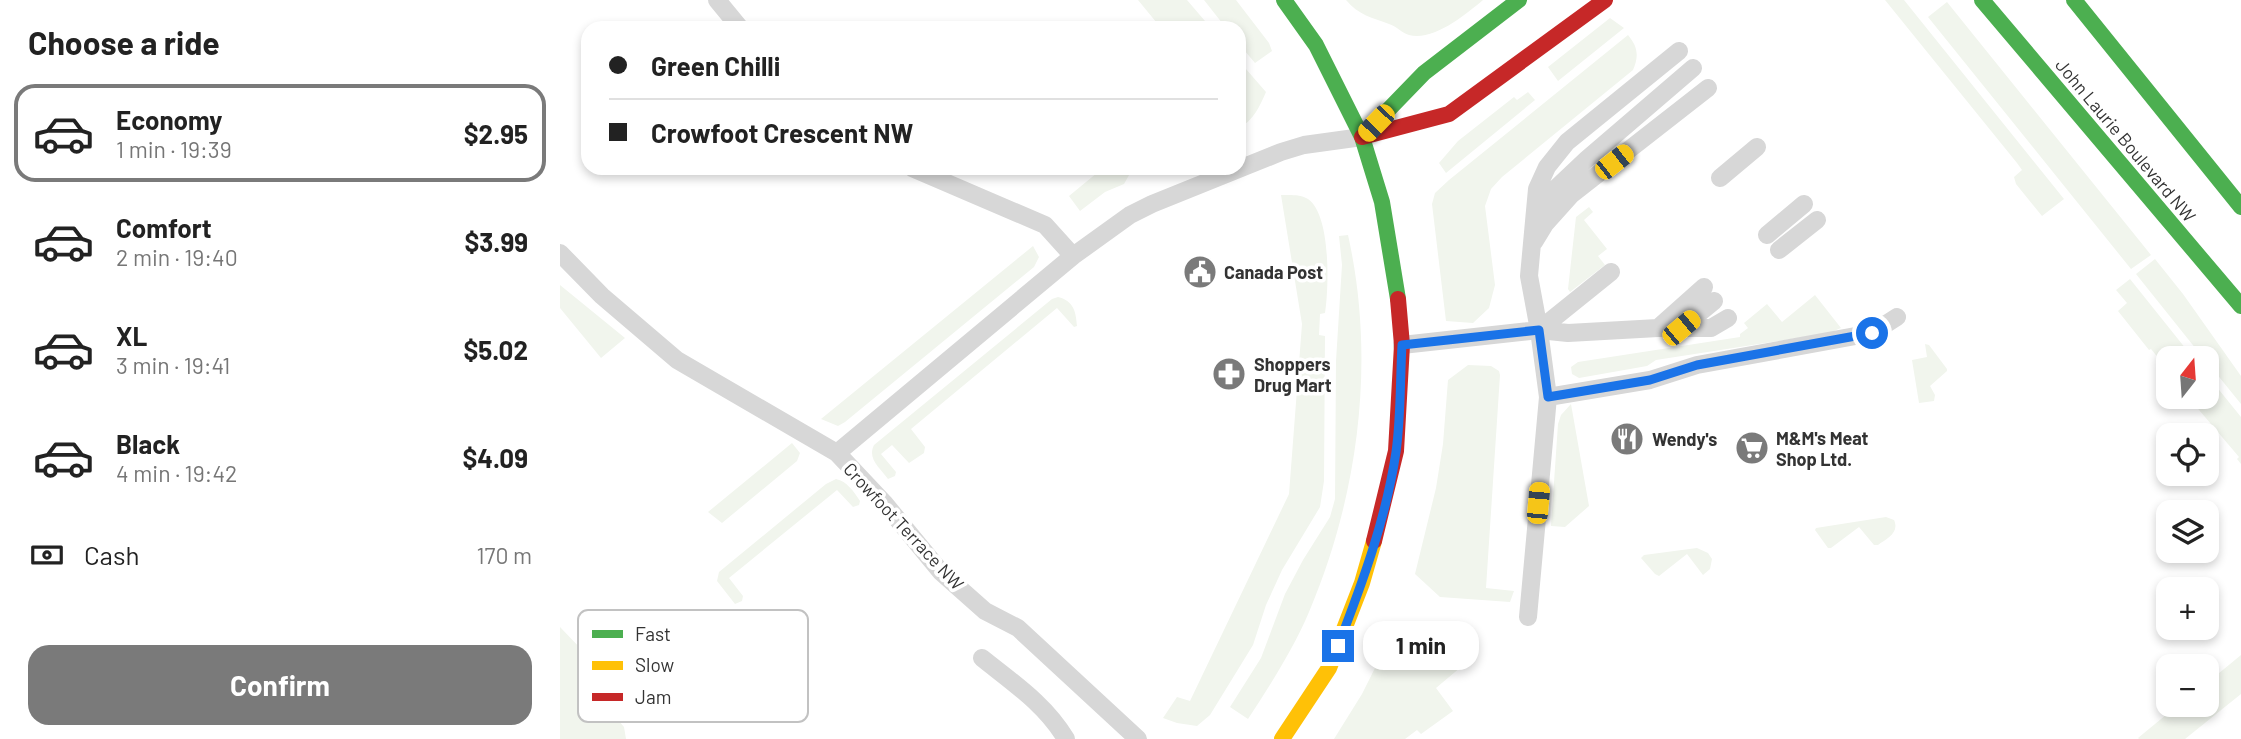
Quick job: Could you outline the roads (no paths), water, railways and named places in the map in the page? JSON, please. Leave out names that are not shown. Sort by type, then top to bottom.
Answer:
[{"type":"street","points":[[1282,739],[1329,668],[1374,545],[1396,451],[1402,345],[1396,279],[1382,201],[1362,137],[1316,45],[1284,0]]},
{"type":"street","points":[[1362,137],[1424,73],[1519,0]]},
{"type":"street","points":[[1362,137],[1449,114],[1605,0]]},
{"type":"street","name":"John Laurie Boulevard NW","points":[[1982,0],[2241,306]]},
{"type":"street","points":[[2074,0],[2241,207]]},
{"type":"lane","points":[[717,0],[734,21]]},
{"type":"lane","points":[[1528,617],[1548,397],[1529,276],[1537,189],[1547,167],[1567,142],[1679,51]]},
{"type":"lane","points":[[1534,222],[1551,192],[1693,68]]},
{"type":"lane","points":[[1532,245],[1545,224],[1571,195],[1708,88]]},
{"type":"lane","points":[[1246,167],[1304,145],[1362,137]]},
{"type":"lane","points":[[1720,178],[1757,147]]},
{"type":"lane","points":[[928,175],[1045,225],[1073,256]]},
{"type":"lane","points":[[837,453],[1073,256],[1130,215],[1226,175]]},
{"type":"lane","points":[[1766,235],[1804,204]]},
{"type":"lane","points":[[1779,250],[1816,220]]},
{"type":"lane","name":"Crowfoot Terrace NW","points":[[560,253],[602,296],[677,360],[837,453],[885,504],[941,572],[985,611],[1018,628],[1138,739]]},
{"type":"lane","points":[[1539,330],[1611,272]]},
{"type":"lane","points":[[1658,328],[1709,294],[1681,328]]},
{"type":"lane","points":[[1548,397],[1650,380],[1697,365],[1872,333],[1896,317]]},
{"type":"lane","points":[[1402,345],[1539,330],[1569,333],[1711,328],[1728,318]]},
{"type":"lane","points":[[982,658],[1043,708],[1066,739]]},
{"type":"place","name":"Canada Post","points":[[1200,272]]},
{"type":"place","name":"Shoppers Drug Mart","points":[[1229,374]]},
{"type":"place","name":"Wendy's","points":[[1627,439]]},
{"type":"place","name":"M&M's Meat Shop Ltd.","points":[[1752,448]]}]
